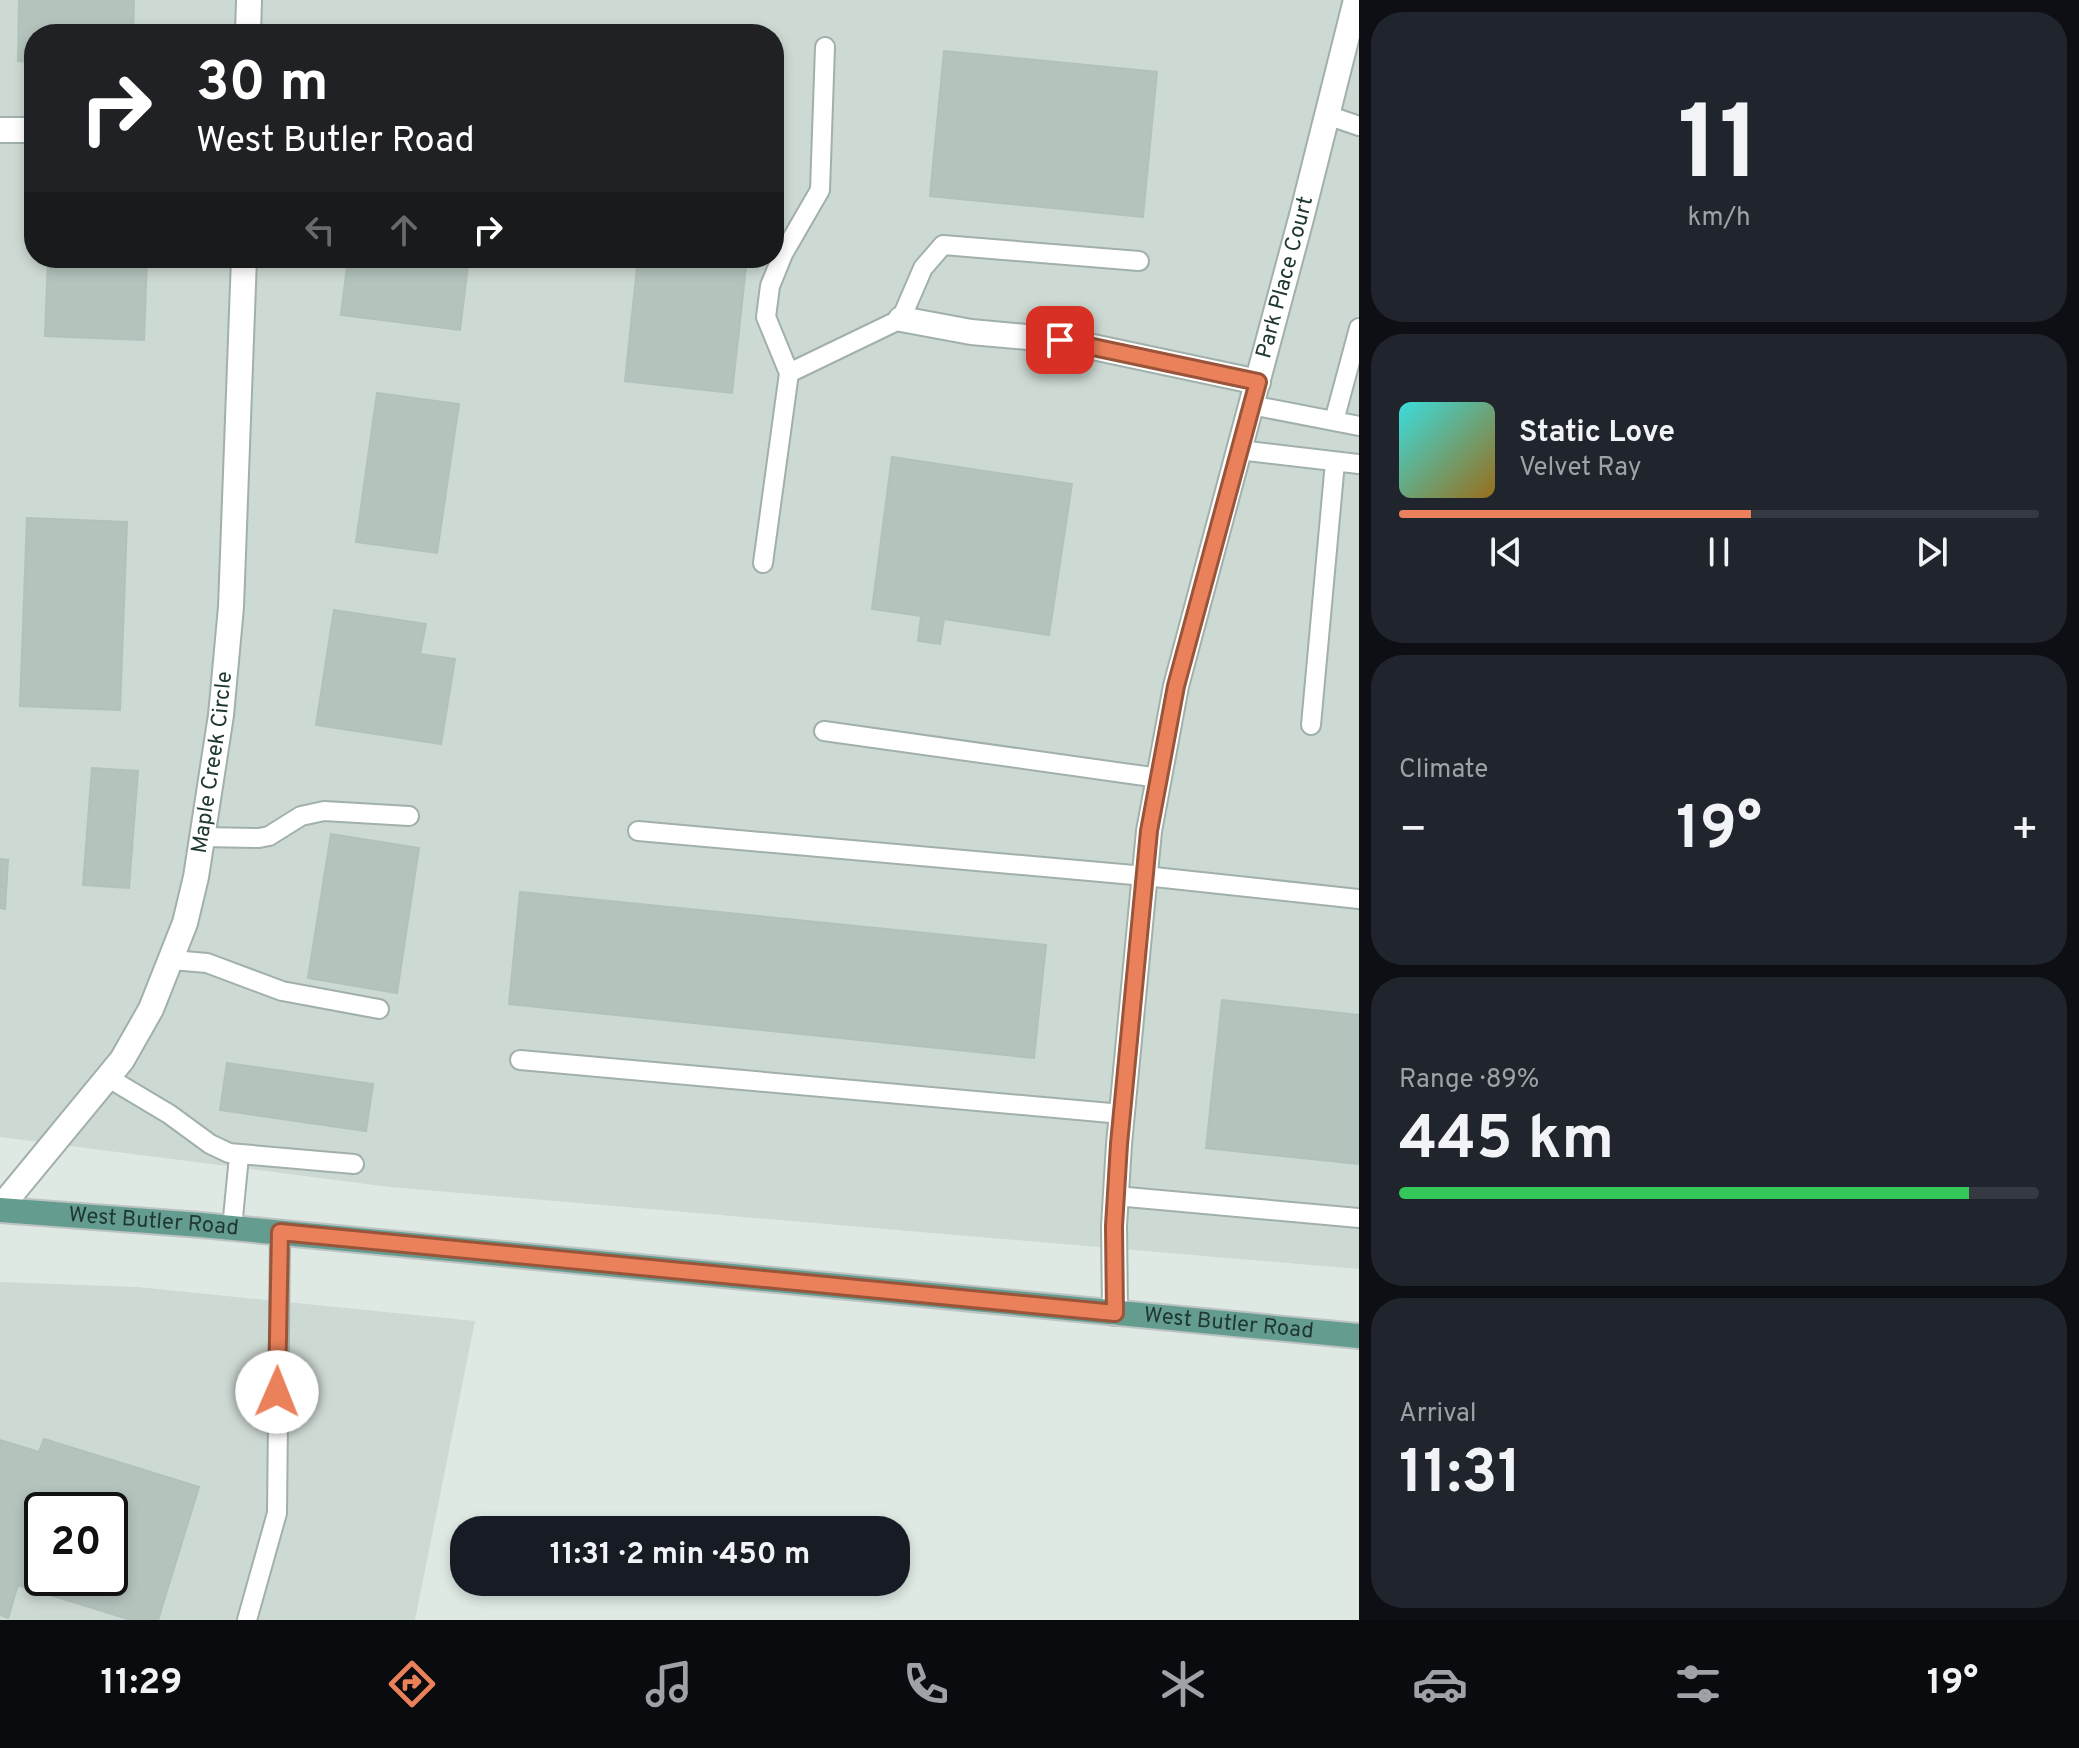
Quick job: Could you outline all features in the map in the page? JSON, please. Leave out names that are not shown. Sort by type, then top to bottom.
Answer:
[{"type":"main road","name":"West Butler Road","points":[[0,1209],[280,1232],[1359,1336]]},
{"type":"street","points":[[248,24],[249,0]]},
{"type":"street","name":"Park Place Court","points":[[1115,1313],[1116,1196],[1149,831],[1176,686],[1356,0]]},
{"type":"street","points":[[0,130],[24,130]]},
{"type":"street","name":"Maple Creek Circle","points":[[0,1209],[122,1060],[151,1009],[172,960],[196,877],[221,715],[231,607],[244,268]]},
{"type":"street","points":[[901,319],[971,332],[1060,340],[1254,394]]},
{"type":"lane","points":[[784,252],[820,190],[825,47]]},
{"type":"lane","points":[[1327,115],[1359,126]]},
{"type":"lane","points":[[789,373],[901,319],[923,268],[943,245],[1139,261]]},
{"type":"lane","points":[[763,563],[789,373],[766,317],[770,286],[777,268]]},
{"type":"lane","points":[[1334,421],[1359,328]]},
{"type":"lane","points":[[1254,394],[1334,421],[1359,426]]},
{"type":"lane","points":[[1239,450],[1359,464]]},
{"type":"lane","points":[[1311,725],[1335,462]]},
{"type":"lane","points":[[824,731],[1159,778]]},
{"type":"lane","points":[[202,837],[239,840],[269,836],[301,816],[324,811],[409,816]]},
{"type":"lane","points":[[638,831],[1145,876],[1359,899]]},
{"type":"lane","points":[[172,960],[207,963],[282,991],[379,1009]]},
{"type":"lane","points":[[520,1060],[1122,1114]]},
{"type":"lane","points":[[107,1077],[169,1114],[210,1144],[239,1156],[354,1164]]},
{"type":"lane","points":[[232,1228],[239,1156]]},
{"type":"lane","points":[[1116,1196],[1359,1218]]},
{"type":"lane","points":[[247,1620],[277,1513],[280,1232]]},
{"type":"shaded area","points":[[0,0],[1359,0],[1359,1269],[390,1187],[0,1137]]},
{"type":"shaded area","points":[[0,1282],[137,1287],[475,1321],[415,1620],[0,1620]]},
{"type":"building","points":[[19,0],[134,0],[133,24],[24,24],[24,61],[18,61]]},
{"type":"building","points":[[944,51],[1157,72],[1143,217],[930,196]]},
{"type":"building","points":[[48,268],[147,268],[144,340],[45,336]]},
{"type":"building","points":[[347,268],[468,268],[460,330],[341,315]]},
{"type":"building","points":[[637,268],[746,268],[732,393],[625,381]]},
{"type":"building","points":[[377,393],[459,404],[437,553],[356,542]]},
{"type":"building","points":[[892,457],[1072,484],[1049,635],[944,619],[940,644],[918,641],[921,616],[872,609]]},
{"type":"building","points":[[27,518],[127,522],[120,710],[20,706]]},
{"type":"building","points":[[334,610],[426,624],[420,654],[455,659],[441,744],[316,725]]},
{"type":"building","points":[[92,768],[138,771],[129,888],[83,885]]},
{"type":"building","points":[[331,834],[419,848],[397,993],[308,978]]},
{"type":"building","points":[[0,859],[8,860],[5,909],[0,908]]},
{"type":"building","points":[[520,892],[1046,945],[1034,1058],[509,1004]]},
{"type":"building","points":[[1222,1000],[1359,1015],[1359,1164],[1206,1148]]},
{"type":"building","points":[[227,1063],[373,1084],[366,1131],[220,1110]]},
{"type":"building","points":[[44,1439],[199,1487],[158,1620],[131,1620],[54,1596],[128,1596],[128,1492],[24,1492],[24,1587],[18,1585],[8,1618],[0,1615],[0,1440],[39,1452]]},
{"type":"route","points":[[277,1392],[280,1232],[1115,1313],[1114,1226],[1119,1144],[1149,831],[1176,686],[1258,382],[1060,340]]}]
